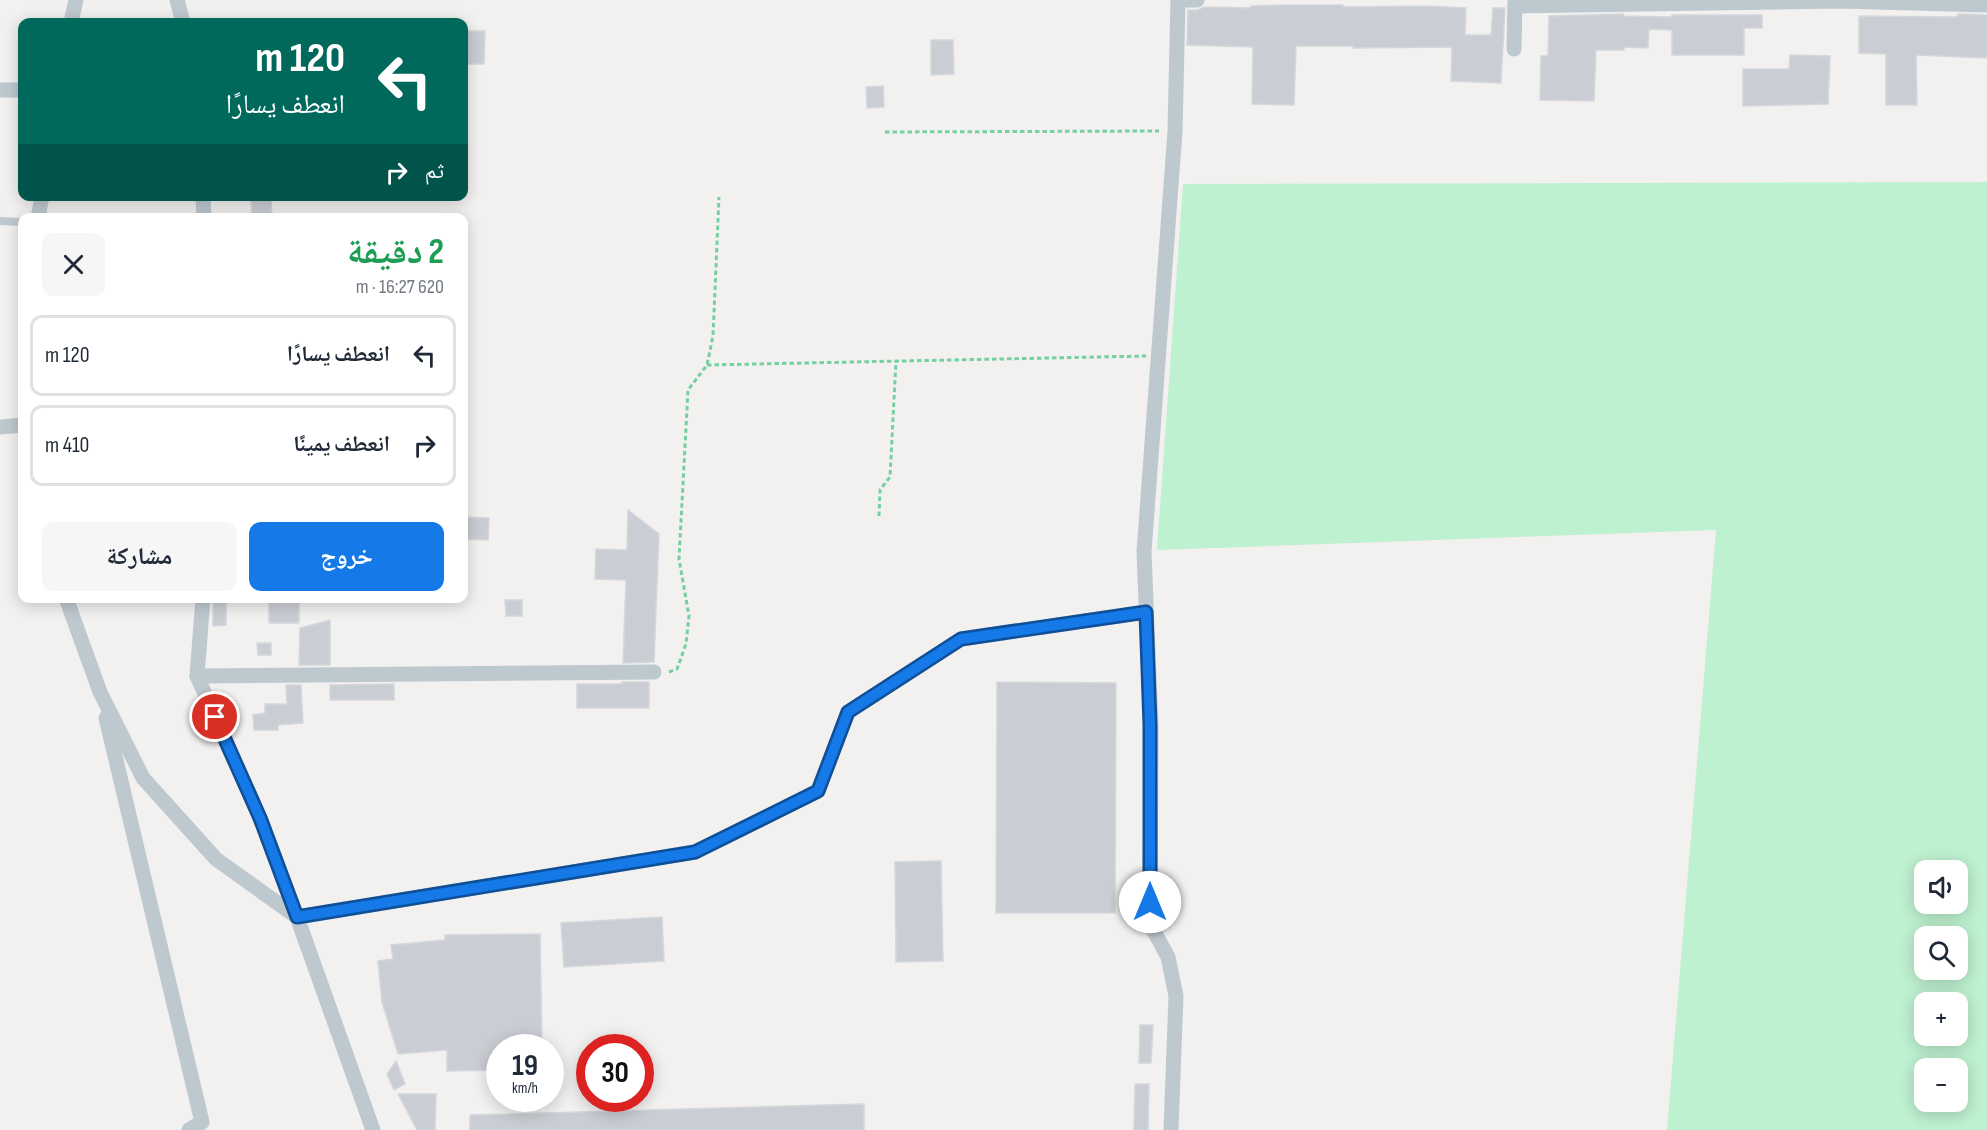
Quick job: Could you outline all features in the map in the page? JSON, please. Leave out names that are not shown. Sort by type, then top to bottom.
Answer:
[{"type":"street","points":[[72,18],[76,0]]},
{"type":"street","points":[[177,0],[182,18]]},
{"type":"street","points":[[1171,1130],[1176,996],[1168,957],[1150,924],[1150,725],[1144,552],[1175,131],[1179,0],[1197,0]]},
{"type":"street","points":[[1514,49],[1515,3],[1838,1],[1987,5]]},
{"type":"street","points":[[0,90],[18,90]]},
{"type":"street","points":[[0,427],[18,425]]},
{"type":"street","points":[[68,603],[100,692],[202,1122],[189,1130]]},
{"type":"street","points":[[203,603],[197,676],[260,818],[373,1130]]},
{"type":"street","points":[[100,692],[143,778],[216,859],[297,917],[695,852],[818,791],[848,712],[961,639],[1146,612]]},
{"type":"street","points":[[197,676],[654,672]]},
{"type":"lane","points":[[0,221],[18,222]]},
{"type":"path","points":[[885,132],[1175,131]]},
{"type":"path","points":[[654,672],[670,672],[677,669],[686,644],[689,616],[679,559],[683,454],[688,390],[707,365],[713,336],[719,197]]},
{"type":"path","points":[[707,365],[1159,355]]},
{"type":"path","points":[[879,516],[880,490],[890,477],[896,361]]},
{"type":"green space","points":[[1987,182],[1987,1130],[1667,1130],[1716,530],[1157,550],[1183,184]]},
{"type":"building","points":[[1251,6],[1466,8],[1465,35],[1491,35],[1493,8],[1505,8],[1501,83],[1451,81],[1452,47],[1296,46],[1294,105],[1252,104],[1253,47],[1187,45],[1188,10],[1198,10],[1204,7],[1251,8]]},
{"type":"building","points":[[1623,14],[1623,16],[1672,17],[1672,15],[1762,15],[1762,28],[1744,28],[1744,55],[1672,55],[1672,30],[1649,29],[1648,48],[1624,47],[1624,50],[1596,50],[1594,101],[1540,100],[1541,56],[1548,56],[1549,16]]},
{"type":"building","points":[[1958,14],[1987,15],[1987,58],[1916,55],[1917,105],[1886,105],[1886,54],[1859,53],[1859,16],[1957,17]]},
{"type":"building","points":[[468,31],[485,31],[484,64],[468,64]]},
{"type":"building","points":[[931,40],[953,40],[954,74],[931,75]]},
{"type":"building","points":[[1790,55],[1830,56],[1828,104],[1743,106],[1743,69],[1789,69]]},
{"type":"building","points":[[883,86],[884,107],[867,108],[866,87]]},
{"type":"building","points":[[251,201],[271,201],[272,213],[252,213]]},
{"type":"building","points":[[628,510],[659,534],[654,662],[623,663],[626,580],[595,579],[596,549],[627,550]]},
{"type":"building","points":[[468,517],[489,518],[488,540],[468,539]]},
{"type":"building","points":[[505,600],[522,600],[522,616],[506,616]]},
{"type":"building","points":[[213,603],[226,603],[226,625],[213,626]]},
{"type":"building","points":[[269,603],[299,603],[299,623],[269,623]]},
{"type":"building","points":[[330,620],[330,665],[299,665],[300,628]]},
{"type":"building","points":[[257,643],[271,643],[271,655],[258,655]]},
{"type":"building","points":[[622,682],[649,682],[649,708],[577,708],[577,684],[622,684]]},
{"type":"building","points":[[997,682],[1116,683],[1115,913],[996,913]]},
{"type":"building","points":[[394,684],[394,700],[330,700],[330,685]]},
{"type":"building","points":[[286,685],[301,685],[303,723],[278,725],[278,730],[254,730],[253,715],[265,713],[265,704],[287,704]]},
{"type":"building","points":[[941,861],[943,961],[896,962],[895,862]]},
{"type":"building","points":[[662,917],[664,961],[564,967],[561,923]]},
{"type":"building","points":[[540,934],[542,1034],[486,1034],[486,1070],[447,1071],[447,1050],[398,1054],[382,1002],[378,961],[393,959],[391,945],[445,940],[445,935]]},
{"type":"building","points":[[1140,1025],[1153,1025],[1151,1063],[1139,1063]]},
{"type":"building","points":[[396,1061],[405,1084],[394,1090],[387,1074]]},
{"type":"building","points":[[1135,1084],[1149,1084],[1148,1130],[1134,1130]]},
{"type":"building","points":[[398,1094],[436,1094],[435,1130],[417,1130]]},
{"type":"building","points":[[864,1104],[864,1130],[470,1130],[470,1115],[654,1112],[654,1110]]},
{"type":"route","points":[[215,717],[260,818],[297,917],[695,852],[818,791],[848,712],[961,639],[1146,612],[1150,725],[1150,902]]}]
